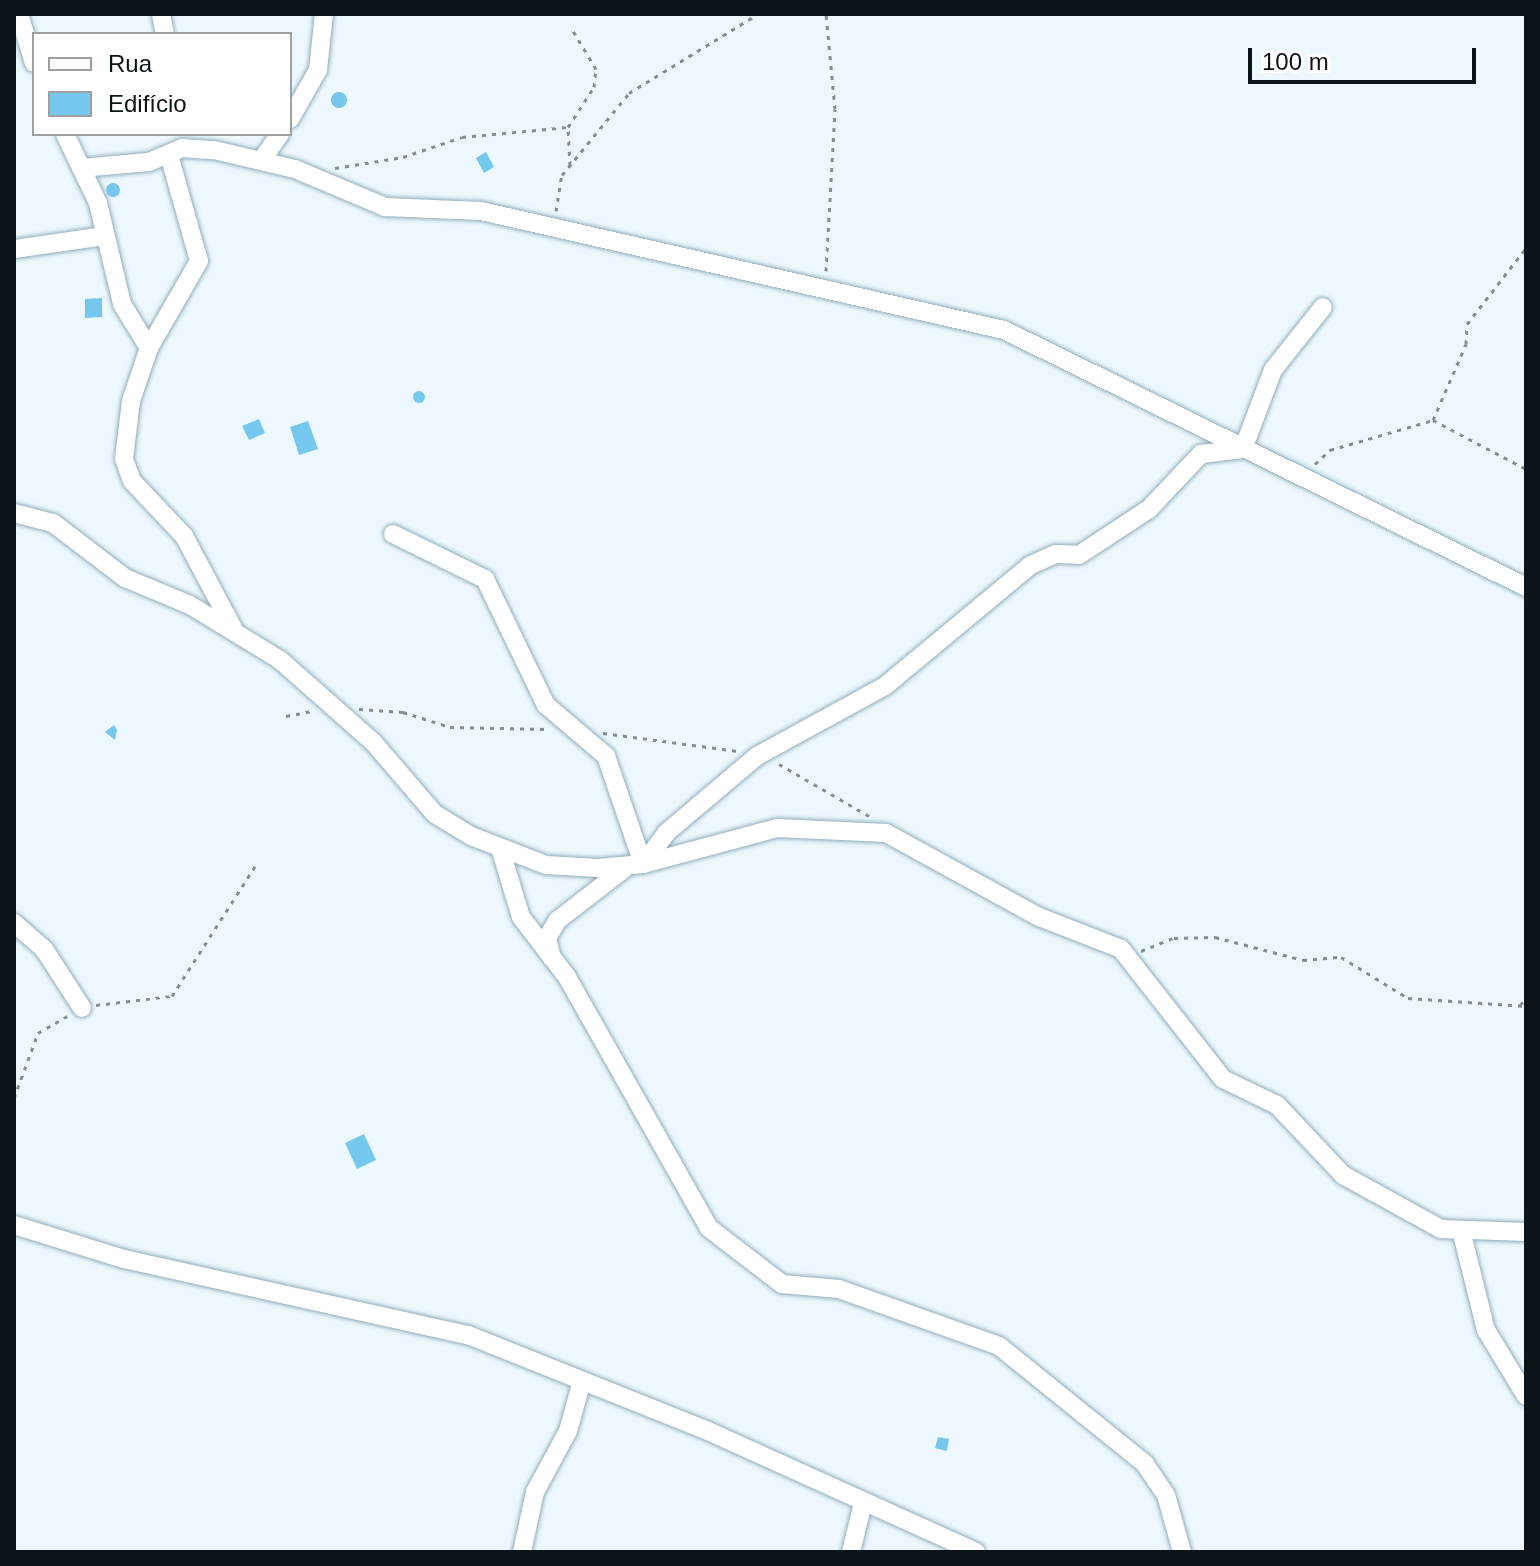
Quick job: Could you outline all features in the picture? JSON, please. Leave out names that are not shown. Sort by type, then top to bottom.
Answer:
[{"type":"street","points":[[19,14],[32,56]]},
{"type":"street","points":[[292,116],[318,70],[324,14]]},
{"type":"street","points":[[66,136],[81,168],[104,236],[122,304],[149,348]]},
{"type":"street","points":[[261,161],[279,136]]},
{"type":"street","points":[[81,168],[177,146],[261,161],[385,207],[481,211],[553,230],[826,287],[1004,330],[1526,587]]},
{"type":"street","points":[[177,146],[199,261],[149,348],[131,401],[126,472],[184,536],[240,636]]},
{"type":"street","points":[[14,249],[104,236]]},
{"type":"street","points":[[1243,449],[1273,370],[1323,307]]},
{"type":"street","points":[[555,964],[547,938],[558,920],[635,866],[666,833],[757,756],[885,686],[1031,565],[1056,554],[1079,555],[1149,509],[1201,454],[1243,449]]},
{"type":"street","points":[[17,517],[53,523],[125,578],[240,636],[336,708],[435,814],[500,848],[546,865],[635,866],[777,828],[875,831],[962,869],[1039,917],[1121,949],[1236,1091],[1277,1105],[1343,1175],[1462,1234],[1526,1232]]},
{"type":"street","points":[[393,534],[485,579],[546,705],[606,756],[635,866]]},
{"type":"street","points":[[500,848],[521,917],[555,964],[633,1087],[685,1194],[736,1254],[782,1284],[839,1289],[999,1346],[1145,1464],[1166,1495],[1182,1552]]},
{"type":"street","points":[[14,923],[44,949],[82,1008]]},
{"type":"street","points":[[14,1225],[139,1262],[426,1322],[582,1381],[976,1552]]},
{"type":"street","points":[[1462,1234],[1486,1330],[1526,1396]]},
{"type":"street","points":[[522,1552],[535,1492],[568,1431],[582,1381]]},
{"type":"street","points":[[851,1552],[863,1503]]},
{"type":"path","points":[[570,165],[629,93],[758,14]]},
{"type":"path","points":[[826,14],[835,109],[826,287]]},
{"type":"path","points":[[553,230],[570,165],[568,127],[594,87],[596,69],[572,29]]},
{"type":"path","points":[[326,170],[392,160],[462,137],[568,127]]},
{"type":"path","points":[[1433,420],[1466,344],[1467,324],[1526,248]]},
{"type":"path","points":[[1294,473],[1330,450],[1433,420],[1526,469]]},
{"type":"path","points":[[14,1098],[38,1033],[82,1008],[172,996],[255,866]]},
{"type":"path","points":[[1121,949],[1215,937],[1303,960],[1341,957],[1408,998],[1526,1006]]},
{"type":"path","points":[[1520,1005],[1526,999]]},
{"type":"building","points":[[339,92],[347,100],[339,108],[331,100]]},
{"type":"building","points":[[486,152],[494,167],[484,173],[476,158]]},
{"type":"building","points":[[113,183],[120,190],[113,197],[106,190]]},
{"type":"building","points":[[102,298],[102,317],[85,318],[85,299]]},
{"type":"building","points":[[419,391],[425,397],[419,403],[413,397]]},
{"type":"building","points":[[259,419],[265,433],[249,440],[242,426]]},
{"type":"building","points":[[308,421],[318,449],[299,455],[290,427]]},
{"type":"building","points":[[114,725],[117,730],[115,740],[105,732]]},
{"type":"building","points":[[364,1134],[376,1160],[357,1169],[345,1143]]},
{"type":"building","points":[[938,1437],[949,1439],[947,1451],[935,1448]]}]
